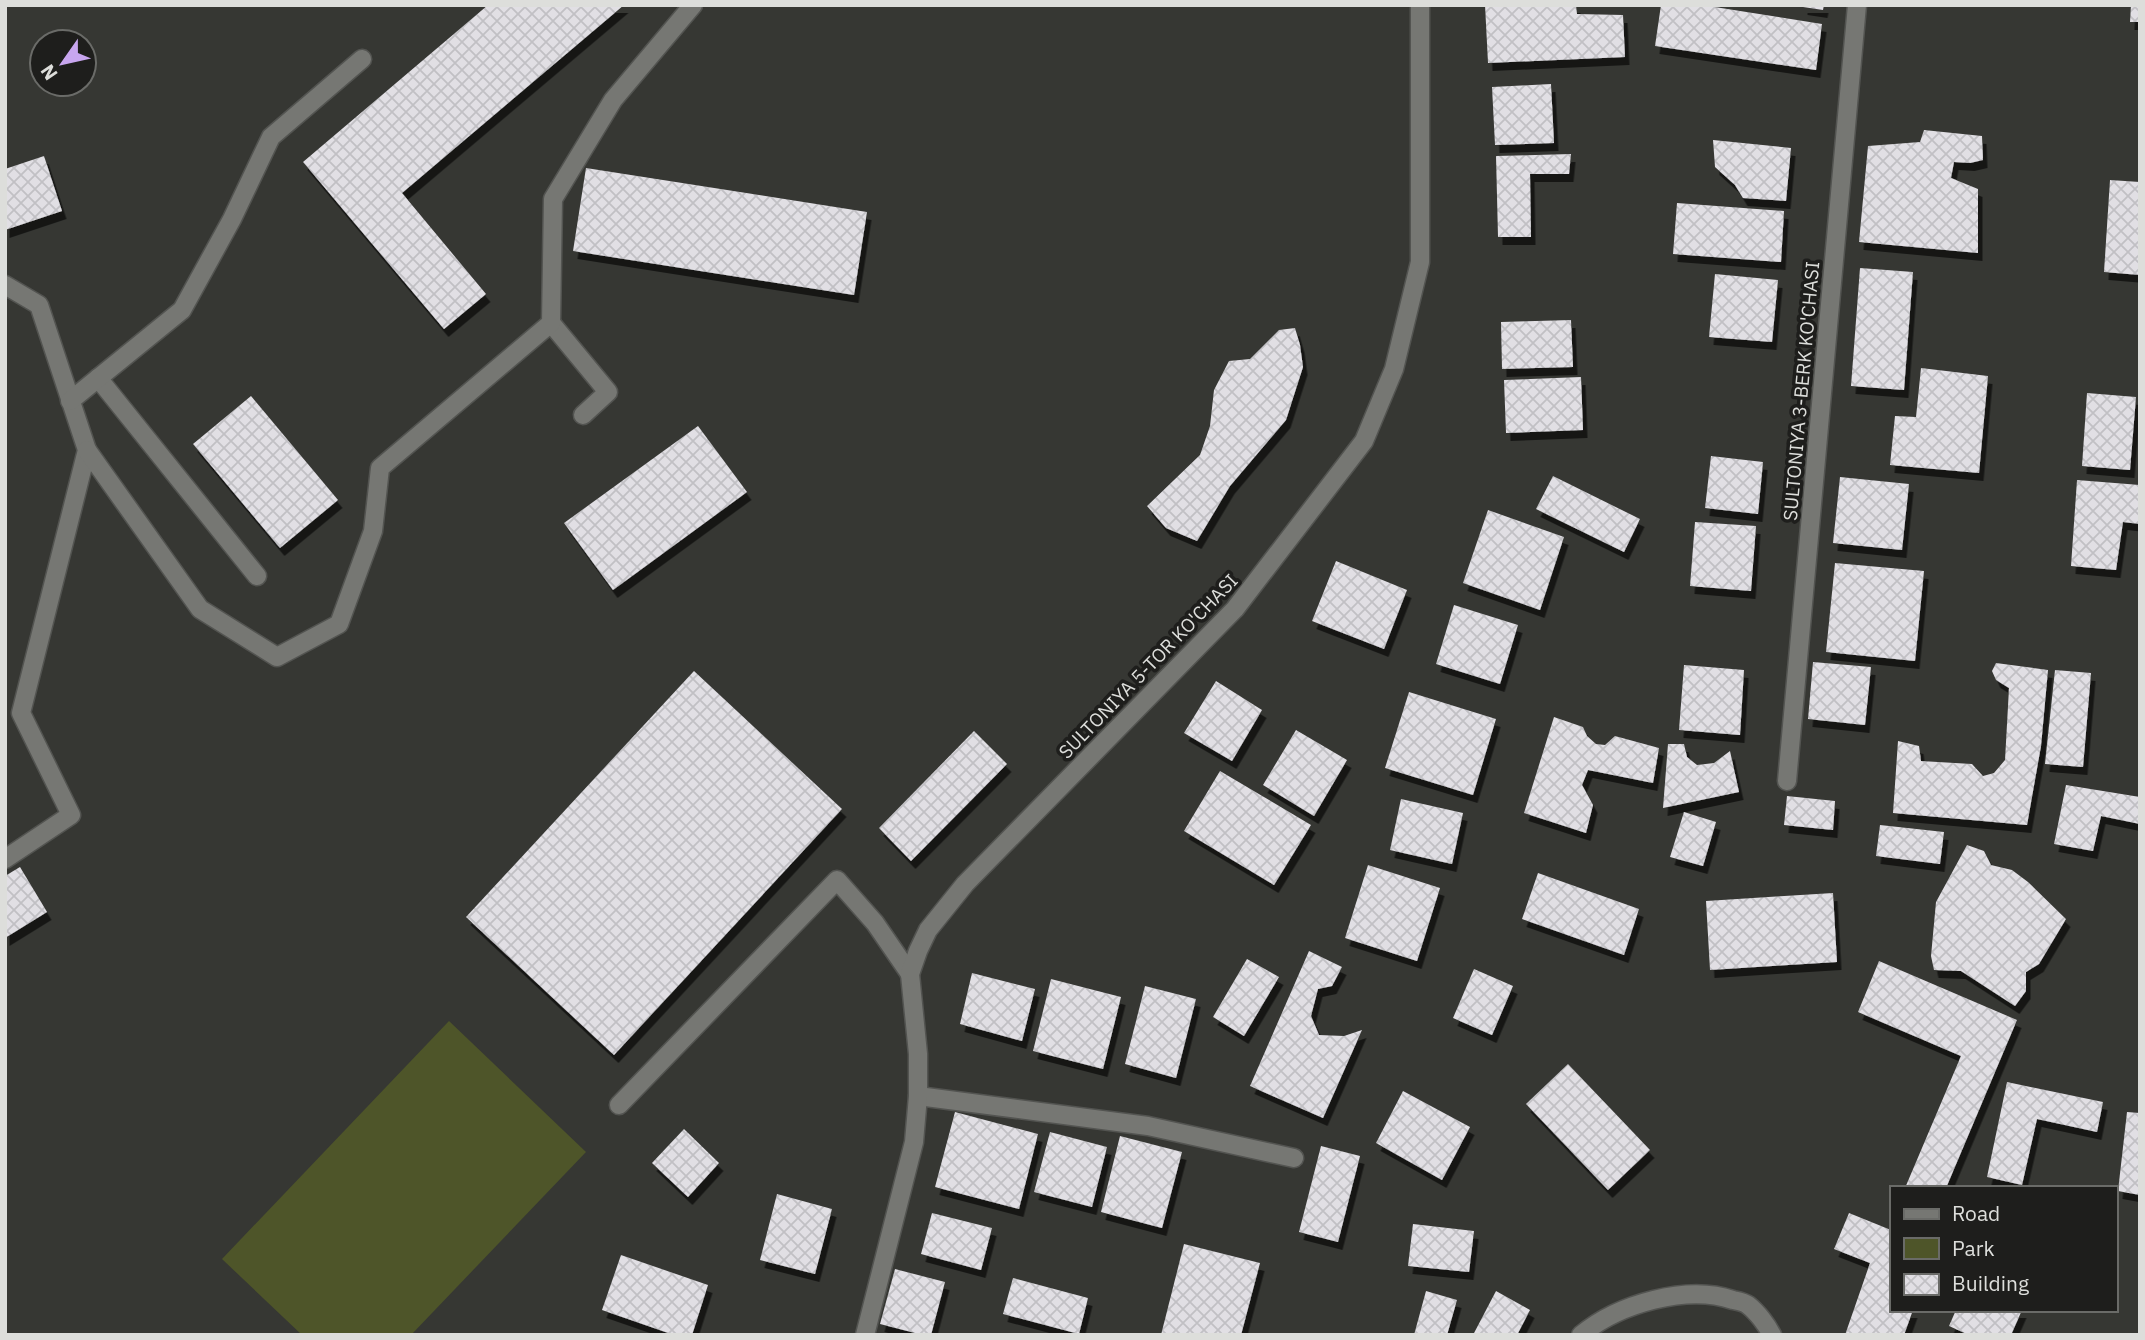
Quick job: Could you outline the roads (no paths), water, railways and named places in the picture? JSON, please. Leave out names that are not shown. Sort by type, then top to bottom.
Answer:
[{"type":"street","points":[[583,415],[608,392],[551,323],[553,199],[613,100],[693,5]]},
{"type":"street","name":"SULTONIYA 5-TOR KO'CHASI","points":[[865,1335],[914,1142],[918,1055],[910,974],[928,930],[965,884],[1235,609],[1364,441],[1394,369],[1420,262],[1420,5]]},
{"type":"street","name":"SULTONIYA 3-BERK KO'CHASI","points":[[1787,781],[1857,5]]},
{"type":"street","points":[[70,401],[183,310],[232,219],[271,137],[362,59]]},
{"type":"street","points":[[5,285],[39,305],[87,450],[200,609],[276,657],[339,624],[373,531],[380,468],[551,323]]},
{"type":"street","points":[[98,378],[257,576]]},
{"type":"street","points":[[5,859],[71,815],[21,713],[87,450]]},
{"type":"street","points":[[619,1105],[837,880],[875,923],[910,974]]},
{"type":"street","points":[[918,1096],[1148,1126],[1294,1158]]},
{"type":"street","points":[[1581,1335],[1596,1322],[1663,1298],[1718,1295],[1748,1305],[1772,1335]]}]
